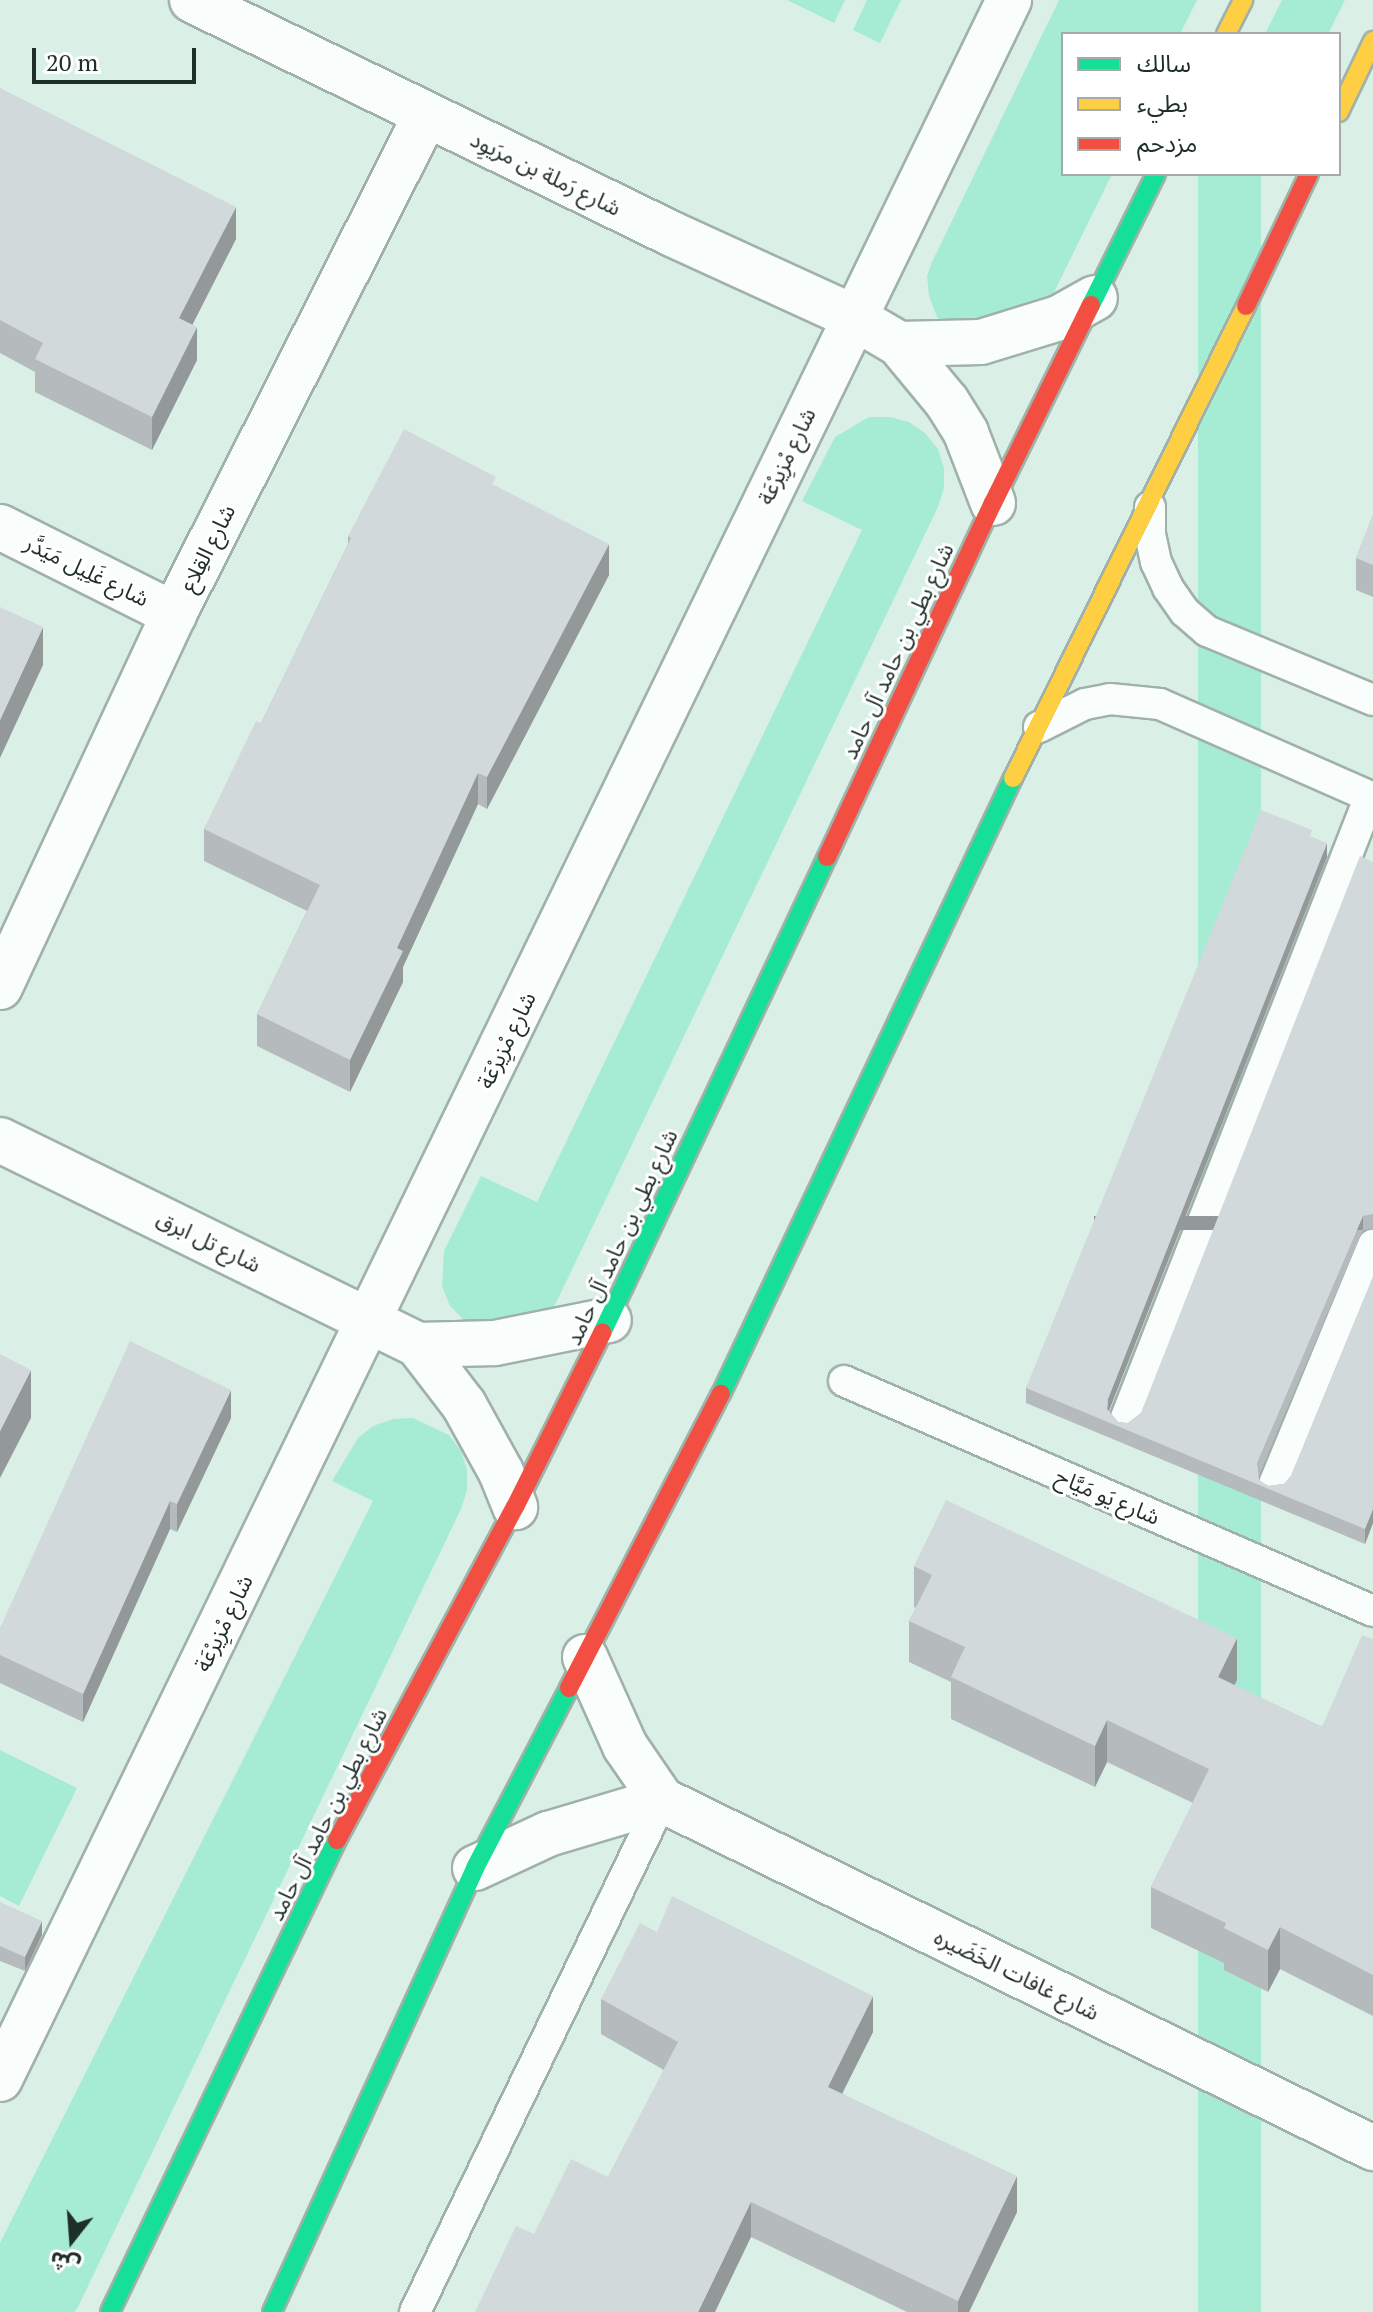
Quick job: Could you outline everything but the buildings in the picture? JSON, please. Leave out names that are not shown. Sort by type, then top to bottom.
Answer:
[{"type":"street","name":"شارع رَملة بن مرَيوِد","points":[[192,0],[426,115],[853,317],[899,344],[932,382],[966,433],[993,503]]},
{"type":"street","name":"شارع مْزِيرْعَة","points":[[0,2079],[1009,0]]},
{"type":"street","points":[[1227,32],[1243,0]]},
{"type":"street","points":[[1341,108],[1373,41]]},
{"type":"street","name":"شارع القِلاع","points":[[0,987],[174,614],[426,115]]},
{"type":"street","name":"شارع بطي بن حامد آل حامد","points":[[110,2312],[338,1839],[515,1507],[609,1320],[993,503],[1155,176]]},
{"type":"street","points":[[272,2312],[475,1868],[700,1437],[1039,727],[1150,506],[1308,176]]},
{"type":"street","points":[[899,344],[981,342],[1059,318],[1095,298]]},
{"type":"street","name":"شارع غَلِيل مَيَدَّر","points":[[0,527],[174,614]]},
{"type":"street","name":"شارع تل ابرق","points":[[0,1140],[418,1345],[464,1405],[501,1472],[515,1507]]},
{"type":"street","name":"شارع تل ابرق","points":[[418,1345],[508,1342],[609,1320]]},
{"type":"street","name":"شارع غافات الخَضَيره","points":[[585,1657],[625,1746],[662,1800],[1373,2148]]},
{"type":"street","points":[[475,1868],[560,1830],[662,1800]]},
{"type":"lane","points":[[1150,506],[1150,534],[1156,562],[1168,588],[1196,621],[1233,644],[1373,700]]},
{"type":"lane","points":[[1039,727],[1085,704],[1110,699],[1160,704],[1372,797],[1125,1420]]},
{"type":"lane","points":[[1274,1484],[1373,1245]]},
{"type":"lane","name":"شارع يَو مَيَّاح","points":[[844,1381],[1373,1611]]},
{"type":"lane","points":[[415,2312],[662,1800]]},
{"type":"green space","points":[[787,0],[845,0],[834,23]]},
{"type":"green space","points":[[867,0],[901,0],[880,43],[853,30]]},
{"type":"green space","points":[[1059,0],[1197,0],[1181,32],[1061,32],[1061,176],[1111,176],[1041,319],[953,333],[937,317],[929,296],[927,276]]},
{"type":"green space","points":[[1282,0],[1345,0],[1329,32],[1266,32]]},
{"type":"green space","points":[[1198,176],[1261,176],[1261,2312],[1198,2312]]},
{"type":"green space","points":[[869,417],[890,417],[909,422],[925,433],[938,449],[944,468],[944,488],[938,507],[554,1307],[529,1329],[466,1322],[450,1306],[442,1286],[444,1251],[481,1176],[537,1202],[862,530],[802,501],[835,437]]},
{"type":"green space","points":[[413,1418],[449,1435],[461,1451],[467,1470],[467,1490],[461,1509],[77,2309],[74,2312],[0,2312],[0,2243],[373,1501],[332,1481],[358,1438],[373,1426],[393,1419]]},
{"type":"green space","points":[[0,1750],[77,1788],[19,1906],[0,1896]]},
{"type":"traffic: fast","points":[[1091,305],[1155,176]]},
{"type":"traffic: fast","points":[[721,1394],[1013,778]]},
{"type":"traffic: fast","points":[[602,1333],[827,857]]},
{"type":"traffic: fast","points":[[272,2312],[475,1868],[569,1688]]},
{"type":"traffic: fast","points":[[110,2312],[337,1840]]},
{"type":"traffic: slow","points":[[1227,32],[1243,0]]},
{"type":"traffic: slow","points":[[1341,108],[1373,41]]},
{"type":"traffic: slow","points":[[1013,778],[1246,306]]},
{"type":"traffic: jam","points":[[1246,306],[1308,176]]},
{"type":"traffic: jam","points":[[827,857],[993,503],[1091,305]]},
{"type":"traffic: jam","points":[[337,1840],[515,1507],[602,1333]]},
{"type":"traffic: jam","points":[[569,1688],[721,1394]]}]
